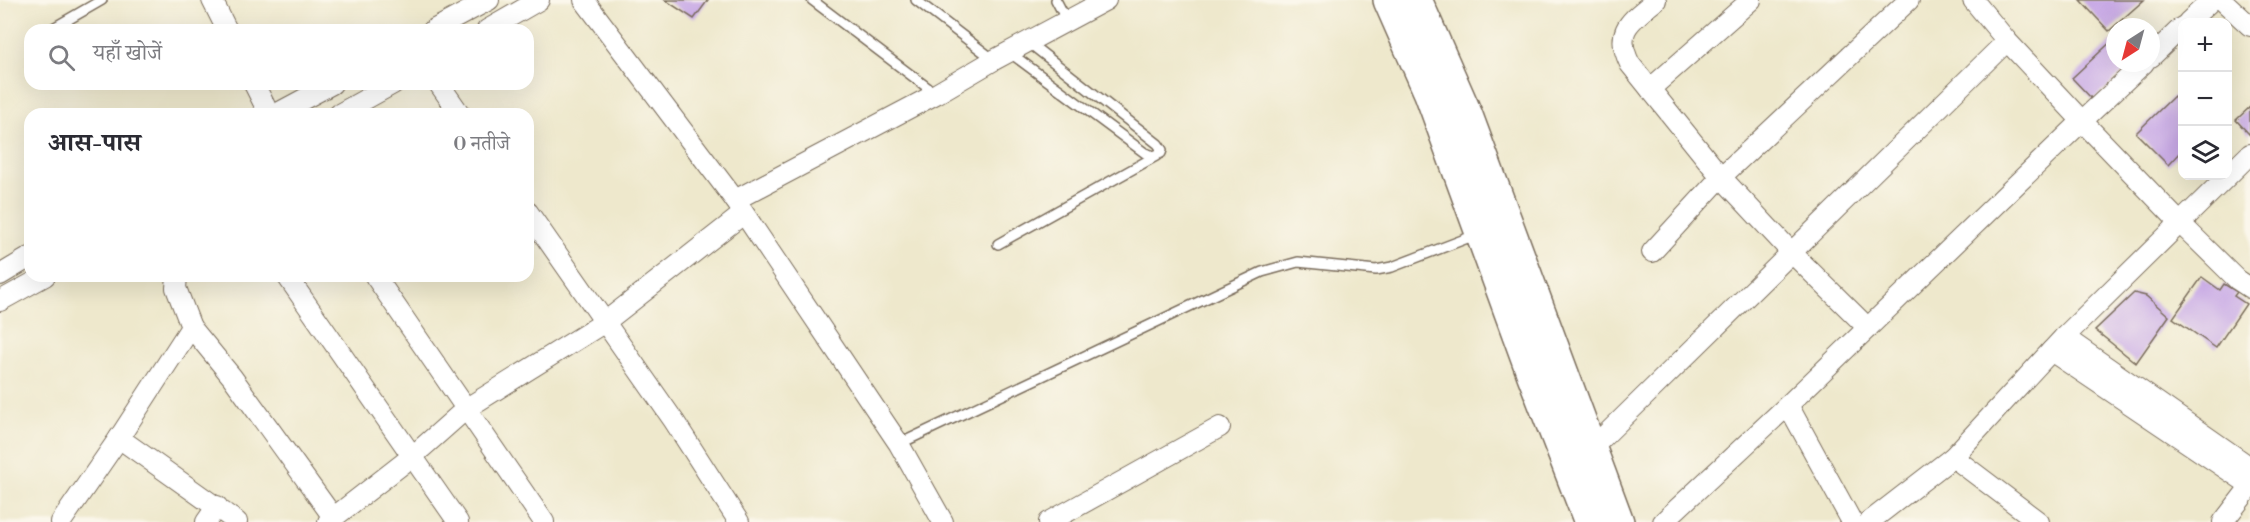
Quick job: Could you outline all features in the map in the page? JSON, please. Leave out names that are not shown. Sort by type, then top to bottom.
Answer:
[{"type":"highway","points":[[1390,0],[1431,93],[1534,375],[1591,522]]},
{"type":"highway","points":[[1415,0],[1466,116],[1617,522]]},
{"type":"street","points":[[212,0],[224,24]]},
{"type":"street","points":[[444,24],[489,0]]},
{"type":"street","points":[[497,24],[539,0]]},
{"type":"street","points":[[584,0],[739,207],[899,444],[944,522]]},
{"type":"street","points":[[176,282],[176,288],[191,327],[232,377],[330,520],[414,455],[466,408],[605,322],[739,207],[1001,56],[1106,0]]},
{"type":"street","points":[[1656,0],[1628,24],[1622,38],[1623,50],[1630,64],[1720,177],[1868,328]]},
{"type":"street","points":[[1650,89],[1751,0]]},
{"type":"street","points":[[1652,252],[1720,177],[1909,0]]},
{"type":"street","points":[[1974,0],[2007,41],[2082,121],[2180,223],[2238,280],[2250,288]]},
{"type":"street","points":[[2192,18],[2212,0]]},
{"type":"street","points":[[2222,0],[2250,26]]},
{"type":"street","points":[[2160,48],[2178,31]]},
{"type":"street","points":[[1590,450],[1793,254],[2007,41]]},
{"type":"street","points":[[1663,522],[2134,72]]},
{"type":"street","points":[[257,90],[265,108]]},
{"type":"street","points":[[287,108],[321,90]]},
{"type":"street","points":[[350,108],[382,90]]},
{"type":"street","points":[[443,90],[456,108]]},
{"type":"street","points":[[1869,522],[1953,457],[2057,344],[2250,154]]},
{"type":"street","points":[[534,221],[674,421],[739,522]]},
{"type":"street","points":[[0,274],[24,260]]},
{"type":"street","points":[[0,301],[34,282]]},
{"type":"street","points":[[291,282],[414,455],[458,522]]},
{"type":"street","points":[[379,282],[544,522]]},
{"type":"street","points":[[61,522],[191,327]]},
{"type":"street","points":[[2057,344],[2250,467]]},
{"type":"street","points":[[2057,344],[2250,486],[2223,522]]},
{"type":"street","points":[[1788,405],[1852,522]]},
{"type":"street","points":[[1050,522],[1221,427]]},
{"type":"street","points":[[119,438],[211,514],[237,522]]},
{"type":"street","points":[[1953,457],[2039,522]]},
{"type":"lane","points":[[60,24],[102,0]]},
{"type":"lane","points":[[812,0],[936,94]]},
{"type":"lane","points":[[916,0],[1145,153],[1159,155]]},
{"type":"lane","points":[[1056,0],[1067,21]]},
{"type":"lane","points":[[998,244],[1159,155],[1162,150],[1028,42]]},
{"type":"lane","points":[[899,444],[1262,272],[1298,262],[1376,270],[1392,267],[1483,232]]},
{"type":"building","points":[[665,0],[708,0],[694,19]]},
{"type":"building","points":[[2080,0],[2144,0],[2124,18],[2106,18],[2106,28]]},
{"type":"building","points":[[2106,46],[2106,72],[2124,72],[2093,100],[2072,78]]},
{"type":"building","points":[[2174,96],[2178,100],[2178,154],[2168,165],[2136,133]]},
{"type":"building","points":[[2250,107],[2250,135],[2236,120]]},
{"type":"building","points":[[2202,277],[2220,290],[2224,284],[2237,292],[2234,296],[2246,304],[2216,348],[2173,318]]},
{"type":"building","points":[[2134,293],[2146,296],[2169,316],[2136,363],[2095,330]]}]
